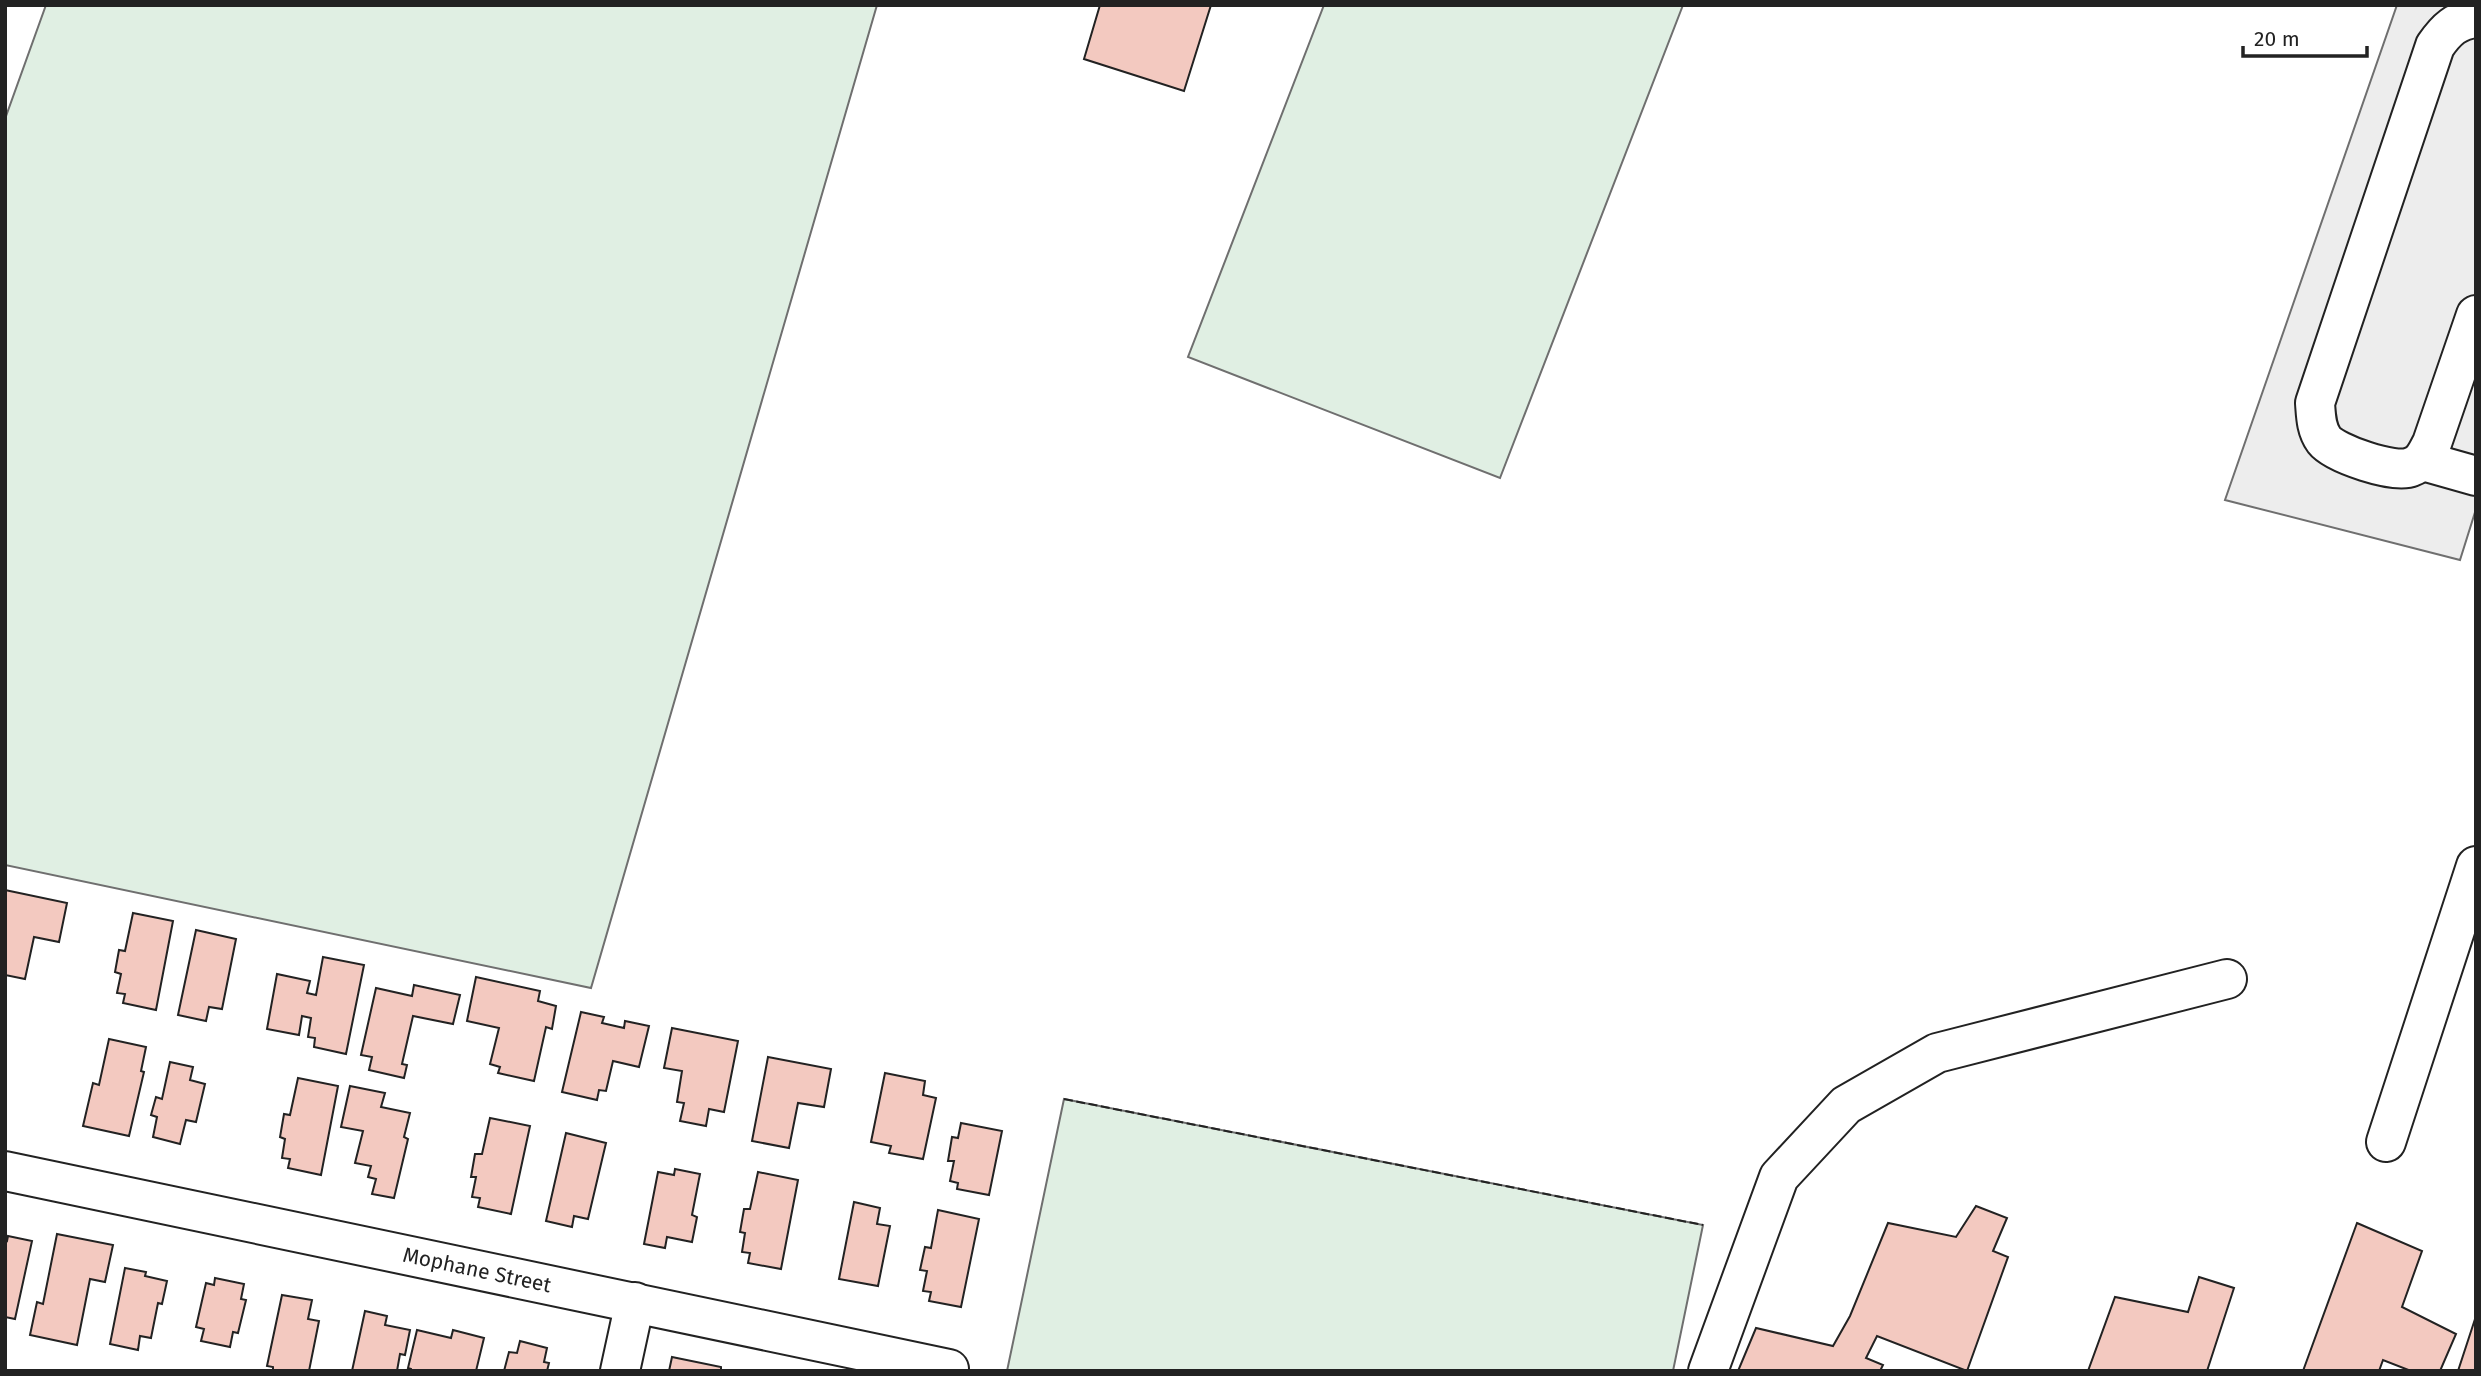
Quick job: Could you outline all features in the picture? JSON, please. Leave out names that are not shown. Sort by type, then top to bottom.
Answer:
[{"type":"street","points":[[2476,18],[2464,19],[2447,29],[2435,46],[2315,403],[2317,426],[2324,441],[2336,451],[2397,470],[2410,468],[2423,461],[2432,443],[2476,315]]},
{"type":"street","points":[[2423,461],[2476,476]]},
{"type":"street","points":[[2386,1142],[2476,866]]},
{"type":"street","points":[[1708,1371],[1779,1177],[1846,1105],[1937,1053],[2227,979]]},
{"type":"street","name":"Mophane Street","points":[[5,1171],[949,1369]]},
{"type":"street","points":[[620,1371],[635,1303]]},
{"type":"green space","points":[[46,5],[877,5],[591,988],[5,865],[5,119]]},
{"type":"green space","points":[[1324,5],[1683,5],[1500,478],[1188,357]]},
{"type":"green space","points":[[1064,1099],[1703,1225],[1673,1371],[1007,1371]]},
{"type":"shaded area","points":[[2397,5],[2476,5],[2476,509],[2460,560],[2225,500]]},
{"type":"building","points":[[1100,5],[1211,5],[1184,91],[1084,59]]},
{"type":"building","points":[[5,890],[67,903],[59,942],[34,937],[25,979],[5,975]]},
{"type":"building","points":[[133,913],[173,921],[156,1010],[123,1003],[125,994],[117,993],[121,974],[115,972],[119,950],[125,951]]},
{"type":"building","points":[[196,930],[236,939],[222,1009],[209,1007],[206,1021],[178,1015]]},
{"type":"building","points":[[323,957],[364,965],[346,1054],[314,1047],[315,1038],[308,1037],[311,1018],[302,1016],[299,1035],[267,1029],[277,974],[310,981],[307,993],[316,995]]},
{"type":"building","points":[[476,977],[540,991],[538,1001],[556,1006],[552,1029],[546,1027],[534,1081],[498,1073],[500,1067],[490,1064],[499,1028],[467,1021]]},
{"type":"building","points":[[414,985],[460,995],[453,1024],[413,1016],[402,1064],[407,1065],[404,1078],[369,1070],[372,1057],[361,1055],[376,988],[412,996]]},
{"type":"building","points":[[581,1012],[604,1017],[602,1023],[624,1028],[625,1021],[649,1026],[639,1067],[613,1061],[606,1091],[599,1090],[597,1100],[562,1092]]},
{"type":"building","points":[[672,1028],[738,1041],[724,1112],[709,1109],[706,1126],[680,1121],[684,1103],[677,1102],[682,1071],[664,1068]]},
{"type":"building","points":[[109,1039],[146,1047],[141,1071],[144,1072],[129,1136],[83,1126],[93,1083],[99,1085]]},
{"type":"building","points":[[768,1057],[831,1069],[824,1107],[798,1103],[789,1148],[752,1141]]},
{"type":"building","points":[[170,1062],[193,1067],[190,1080],[205,1084],[196,1122],[186,1120],[180,1144],[153,1137],[157,1117],[151,1115],[156,1097],[162,1099]]},
{"type":"building","points":[[885,1073],[925,1081],[923,1095],[936,1098],[923,1159],[889,1153],[891,1146],[871,1142]]},
{"type":"building","points":[[298,1078],[338,1086],[321,1175],[288,1168],[290,1159],[282,1158],[285,1139],[280,1137],[284,1114],[290,1115]]},
{"type":"building","points":[[350,1086],[385,1093],[381,1107],[410,1113],[404,1137],[408,1139],[394,1198],[372,1194],[376,1179],[368,1177],[371,1166],[355,1163],[363,1131],[341,1127]]},
{"type":"building","points":[[490,1118],[530,1126],[511,1214],[478,1207],[480,1198],[472,1197],[476,1177],[471,1177],[475,1154],[482,1154]]},
{"type":"building","points":[[961,1123],[1002,1131],[989,1195],[957,1189],[958,1183],[950,1181],[954,1161],[948,1161],[952,1137],[958,1138]]},
{"type":"building","points":[[566,1133],[606,1143],[588,1219],[574,1216],[572,1227],[546,1221]]},
{"type":"building","points":[[675,1169],[700,1174],[692,1215],[697,1217],[692,1242],[667,1237],[665,1248],[644,1244],[658,1172],[674,1175]]},
{"type":"building","points":[[758,1172],[798,1180],[781,1269],[748,1263],[750,1253],[742,1252],[745,1233],[740,1232],[744,1209],[750,1209]]},
{"type":"building","points":[[854,1202],[880,1208],[877,1224],[890,1226],[878,1286],[839,1279]]},
{"type":"building","points":[[1976,1206],[2007,1218],[1993,1251],[2008,1257],[1967,1371],[1877,1336],[1866,1358],[1883,1365],[1880,1371],[1738,1371],[1756,1328],[1833,1346],[1850,1316],[1888,1223],[1956,1237]]},
{"type":"building","points":[[938,1210],[979,1219],[961,1307],[929,1301],[931,1292],[923,1291],[927,1271],[920,1270],[925,1247],[931,1248]]},
{"type":"building","points":[[2357,1223],[2422,1251],[2402,1307],[2456,1334],[2440,1371],[2411,1371],[2383,1360],[2379,1371],[2303,1371]]},
{"type":"building","points":[[57,1234],[113,1245],[105,1282],[90,1279],[77,1345],[30,1335],[37,1302],[43,1304]]},
{"type":"building","points":[[8,1236],[32,1241],[15,1319],[5,1317],[5,1240],[7,1241]]},
{"type":"building","points":[[125,1268],[146,1272],[145,1276],[167,1281],[162,1304],[158,1303],[151,1338],[140,1336],[138,1350],[110,1344]]},
{"type":"building","points":[[2199,1277],[2234,1288],[2207,1371],[2088,1371],[2115,1297],[2188,1312]]},
{"type":"building","points":[[215,1278],[244,1284],[241,1299],[246,1300],[238,1333],[233,1332],[230,1347],[201,1341],[204,1329],[196,1327],[206,1283],[214,1285]]},
{"type":"building","points":[[282,1295],[312,1300],[308,1319],[319,1321],[309,1371],[273,1371],[273,1367],[267,1366]]},
{"type":"building","points":[[365,1311],[387,1316],[385,1325],[410,1330],[405,1355],[400,1354],[397,1371],[352,1371]]},
{"type":"building","points":[[2476,1316],[2476,1371],[2458,1371]]},
{"type":"building","points":[[417,1330],[451,1338],[453,1330],[484,1338],[476,1371],[411,1371],[408,1368]]},
{"type":"building","points":[[520,1341],[547,1348],[544,1362],[549,1363],[547,1371],[504,1371],[509,1352],[517,1353]]},
{"type":"building","points":[[672,1357],[721,1367],[721,1371],[669,1371]]},
{"type":"fence","points":[[1064,1099],[1703,1225]]}]
